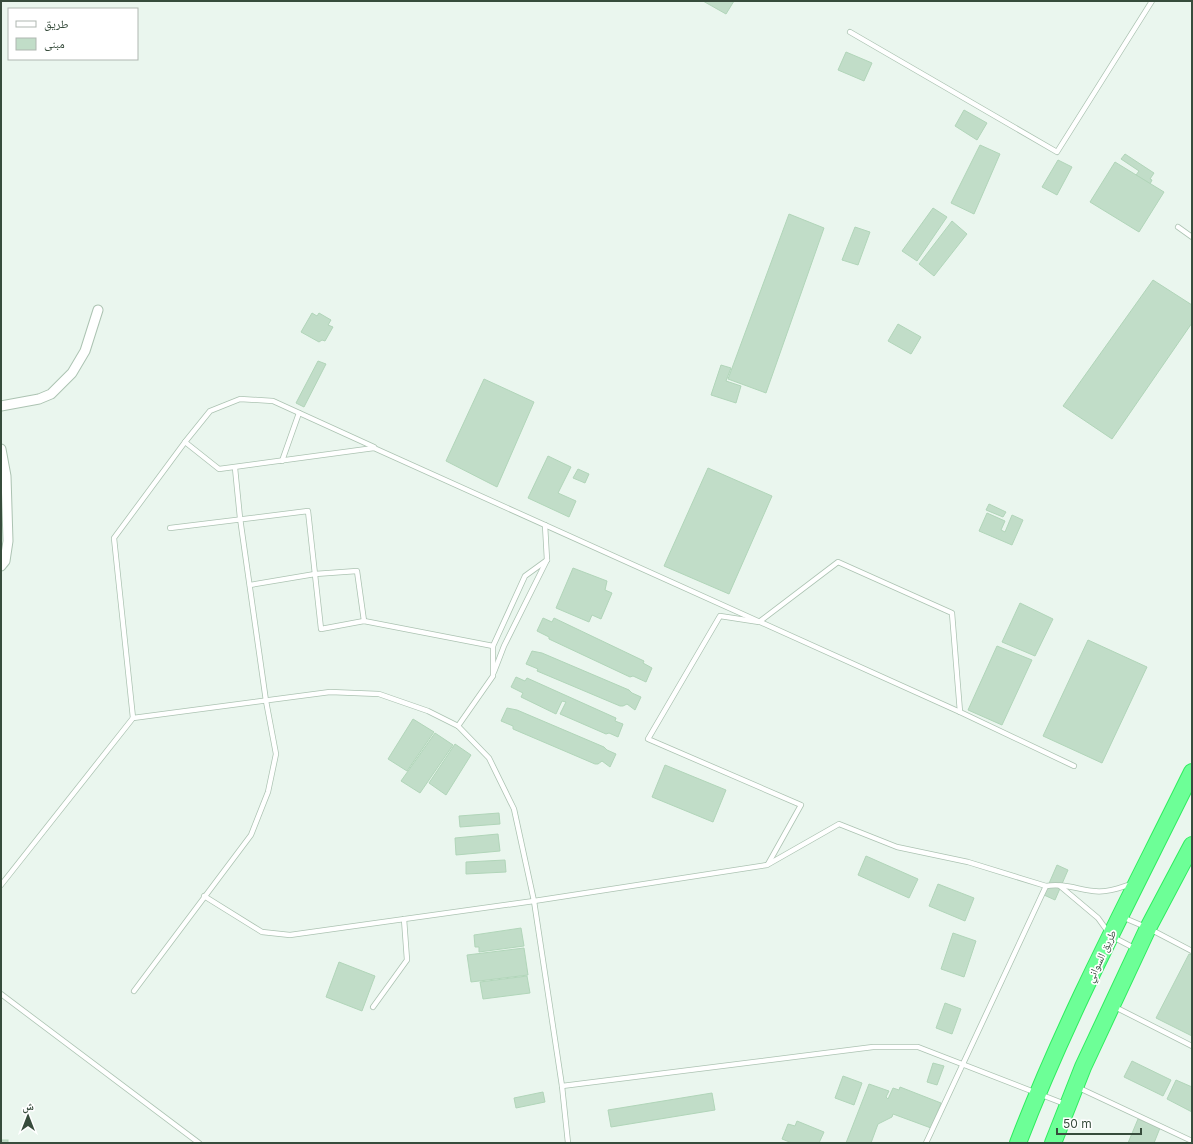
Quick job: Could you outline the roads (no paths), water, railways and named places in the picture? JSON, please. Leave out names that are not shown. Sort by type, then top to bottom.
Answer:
[{"type":"highway","name":"طريق السواني","points":[[1018,1143],[1068,1025],[1120,916],[1192,772]]},
{"type":"highway","points":[[1053,1143],[1083,1067],[1148,928],[1192,845]]},
{"type":"street","points":[[1,406],[39,399],[51,394],[72,374],[85,351],[98,310]]},
{"type":"street","points":[[1,449],[6,476],[8,541],[5,560],[1,566]]},
{"type":"lane","points":[[850,32],[1057,152],[1152,1]]},
{"type":"lane","points":[[1178,227],[1192,237]]},
{"type":"lane","points":[[133,718],[114,538],[185,442],[210,411],[240,400],[273,401],[960,712],[1074,766]]},
{"type":"lane","points":[[282,461],[299,413]]},
{"type":"lane","points":[[185,442],[219,469],[374,448]]},
{"type":"lane","points":[[134,991],[251,834],[268,792],[276,754],[266,701],[240,518],[235,468]]},
{"type":"lane","points":[[170,528],[240,518],[308,511],[321,629],[364,621],[493,646]]},
{"type":"lane","points":[[458,726],[493,676],[504,646],[547,560],[545,525]]},
{"type":"lane","points":[[493,676],[493,646],[525,576],[547,560]]},
{"type":"lane","points":[[767,865],[801,805],[648,739],[720,616],[759,622],[838,562],[952,613],[960,712]]},
{"type":"lane","points":[[250,585],[315,574],[357,571],[364,621]]},
{"type":"lane","points":[[1,884],[133,718],[330,692],[379,694],[428,710],[458,726],[489,758],[514,809],[534,901],[562,1086],[568,1143]]},
{"type":"lane","points":[[204,896],[262,932],[290,935],[534,901],[767,865],[839,824],[897,847],[968,862],[1046,886],[1055,884],[1094,891],[1106,891],[1118,889],[1138,882]]},
{"type":"lane","points":[[926,1143],[1046,886]]},
{"type":"lane","points":[[1060,886],[1098,918],[1111,936],[1138,950]]},
{"type":"lane","points":[[1120,916],[1148,928],[1192,952]]},
{"type":"lane","points":[[373,1007],[407,960],[404,919]]},
{"type":"lane","points":[[1,994],[199,1143]]},
{"type":"lane","points":[[1112,1006],[1192,1046]]},
{"type":"lane","points":[[562,1086],[873,1047],[918,1047],[1068,1105]]},
{"type":"lane","points":[[1076,1086],[1192,1141]]}]
